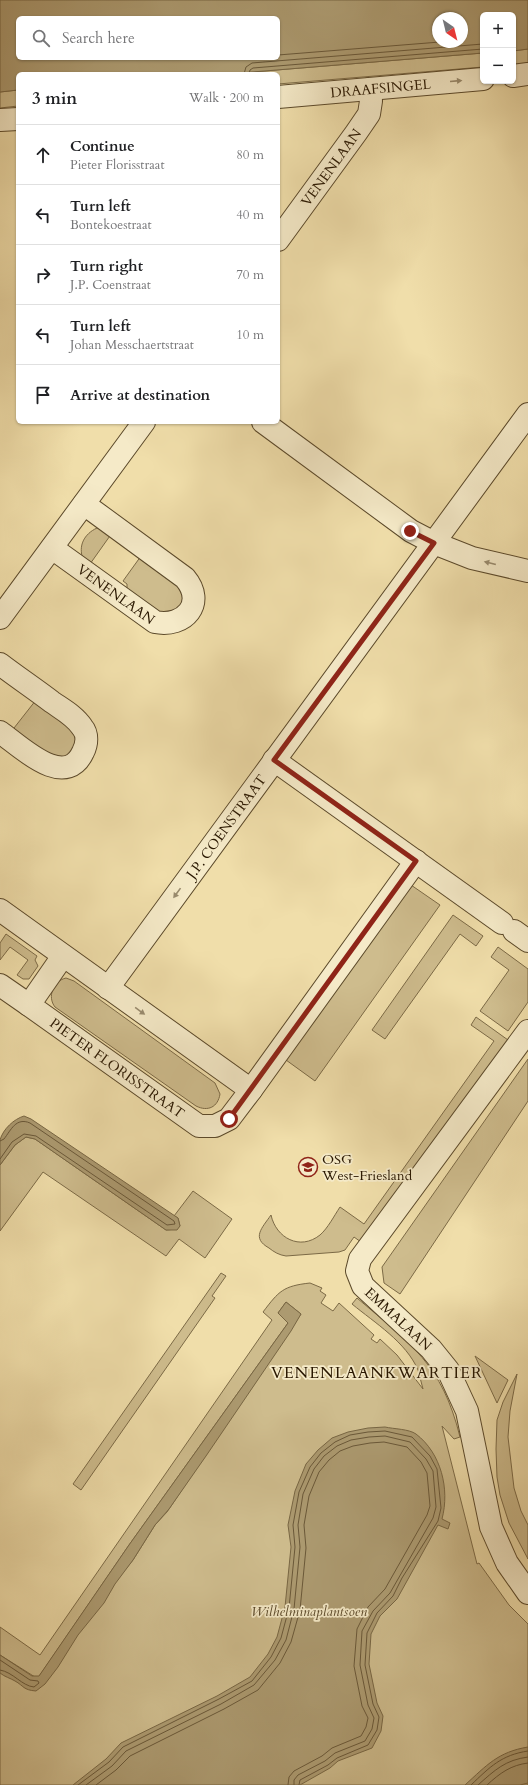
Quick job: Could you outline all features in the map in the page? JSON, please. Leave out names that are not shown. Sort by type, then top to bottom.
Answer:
[{"type":"street","points":[[516,76],[528,74]]},
{"type":"street","name":"DRAAFSINGEL","points":[[280,97],[480,79]]},
{"type":"street","name":"VENENLAAN","points":[[280,237],[369,114],[371,101],[370,89]]},
{"type":"street","points":[[0,120],[16,119]]},
{"type":"street","name":"J.P. COENSTRAAT","points":[[108,988],[528,414]]},
{"type":"street","points":[[0,618],[143,424]]},
{"type":"street","points":[[266,424],[410,531],[434,543],[472,558],[528,571]]},
{"type":"street","name":"VENENLAAN","points":[[52,548],[155,622],[164,624],[179,621],[189,611],[193,597],[190,584],[185,578],[84,504]]},
{"type":"street","points":[[0,664],[73,717],[83,728],[87,741],[83,754],[78,760],[72,765],[58,768],[48,766],[0,732]]},
{"type":"street","points":[[274,760],[515,932]]},
{"type":"street","name":"PIETER FLORISSTRAAT","points":[[0,985],[199,1126],[215,1126],[229,1119],[416,861]]},
{"type":"street","points":[[0,910],[250,1090]]},
{"type":"street","points":[[29,1005],[63,956]]},
{"type":"street","name":"EMMALAAN","points":[[528,1031],[360,1259],[357,1271],[363,1286],[431,1348],[448,1370],[467,1411],[491,1527],[507,1563],[528,1593]]},
{"type":"green space","points":[[528,49],[528,63],[516,65],[516,51]]},
{"type":"green space","points":[[480,53],[480,67],[280,84],[280,72],[252,72]]},
{"type":"green space","points":[[16,90],[16,106],[0,108],[0,92]]},
{"type":"green space","points":[[97,528],[102,528],[112,533],[90,564],[83,559],[81,550],[83,541],[92,531]]},
{"type":"green space","points":[[141,556],[190,596],[169,619],[127,589],[127,584],[123,581]]},
{"type":"green space","points":[[36,700],[82,736],[65,763],[15,734],[14,728]]},
{"type":"green space","points":[[411,885],[440,905],[315,1081],[286,1060]]},
{"type":"green space","points":[[453,915],[483,936],[476,946],[460,934],[385,1039],[372,1030]]},
{"type":"green space","points":[[6,934],[37,956],[35,960],[38,966],[29,979],[23,979],[17,975],[28,960],[10,947],[0,960],[0,943]]},
{"type":"green space","points":[[498,947],[528,969],[528,1002],[508,1031],[480,1011],[509,970],[491,957]]},
{"type":"green space","points":[[66,978],[74,981],[215,1083],[220,1094],[215,1105],[208,1108],[200,1108],[196,1106],[55,1007],[52,999],[53,990],[58,982]]},
{"type":"green space","points":[[476,1017],[508,1040],[361,1242],[354,1237],[345,1250],[339,1252],[286,1256],[277,1253],[264,1244],[259,1237],[264,1224],[271,1215],[278,1230],[283,1236],[297,1242],[312,1240],[320,1235],[340,1207],[364,1224],[494,1041],[471,1025]]},
{"type":"green space","points":[[528,1059],[528,1101],[400,1294],[384,1283],[382,1267]]},
{"type":"green space","points":[[26,1137],[35,1139],[166,1230],[177,1229],[180,1226],[178,1218],[174,1216],[193,1191],[232,1219],[205,1258],[179,1239],[166,1256],[43,1172],[0,1231],[0,1165],[15,1145]]},
{"type":"green space","points":[[221,1273],[226,1276],[212,1296],[215,1298],[81,1490],[73,1484]]},
{"type":"green space","name":"Wilhelminaplantsoen","points":[[310,1283],[322,1288],[320,1291],[326,1295],[321,1303],[333,1311],[339,1303],[374,1335],[371,1339],[377,1343],[380,1339],[397,1355],[423,1389],[418,1370],[413,1360],[398,1342],[352,1304],[357,1298],[409,1343],[434,1373],[444,1391],[453,1412],[460,1437],[454,1439],[442,1426],[477,1564],[479,1563],[509,1605],[528,1624],[528,1785],[0,1785],[0,1663],[32,1684],[35,1677],[0,1655],[0,1627],[40,1655],[272,1320],[263,1312],[273,1299],[282,1291],[301,1284]],"holes":[[[286,1302],[301,1314],[167,1512],[155,1525],[133,1560],[40,1675],[129,1545],[288,1323],[278,1313]]]},
{"type":"green space","points":[[475,1356],[508,1380],[497,1403]]},
{"type":"green space","points":[[517,1374],[510,1411],[508,1437],[514,1488],[521,1511],[528,1525],[528,1559],[509,1523],[500,1495],[497,1477],[497,1420],[503,1402]]},
{"type":"water","points":[[0,0],[528,0],[528,49],[516,51],[516,12],[480,12],[480,53],[252,72],[16,72],[16,90],[0,92]]},
{"type":"water","points":[[24,1116],[31,1119],[178,1218],[180,1226],[177,1230],[166,1230],[35,1139],[26,1137],[15,1145],[0,1165],[1,1136],[9,1125],[16,1119]]},
{"type":"water","points":[[286,1302],[301,1314],[291,1331],[169,1509],[155,1525],[104,1603],[78,1635],[58,1667],[45,1684],[36,1691],[28,1690],[0,1673],[0,1655],[32,1676],[39,1676],[129,1545],[288,1323],[278,1313]]},
{"type":"water","points":[[385,1427],[413,1432],[425,1442],[432,1451],[441,1472],[444,1484],[445,1496],[442,1519],[450,1523],[448,1529],[438,1525],[397,1599],[380,1616],[371,1634],[369,1664],[377,1703],[383,1716],[381,1731],[372,1748],[338,1761],[330,1768],[300,1785],[73,1785],[106,1759],[121,1743],[217,1696],[250,1677],[268,1654],[277,1637],[285,1607],[291,1547],[288,1525],[295,1491],[306,1464],[318,1450],[332,1438],[348,1432],[368,1428]]},
{"type":"water","points":[[528,1747],[528,1783],[520,1785],[465,1785],[494,1760],[509,1752]]},
{"type":"place","name":"OSG West-Friesland","points":[[308,1167]]},
{"type":"district","name":"VENENLAANKWARTIER","points":[[377,1372]]},
{"type":"route","points":[[229,1119],[416,861],[274,760],[434,543],[410,531]]}]
